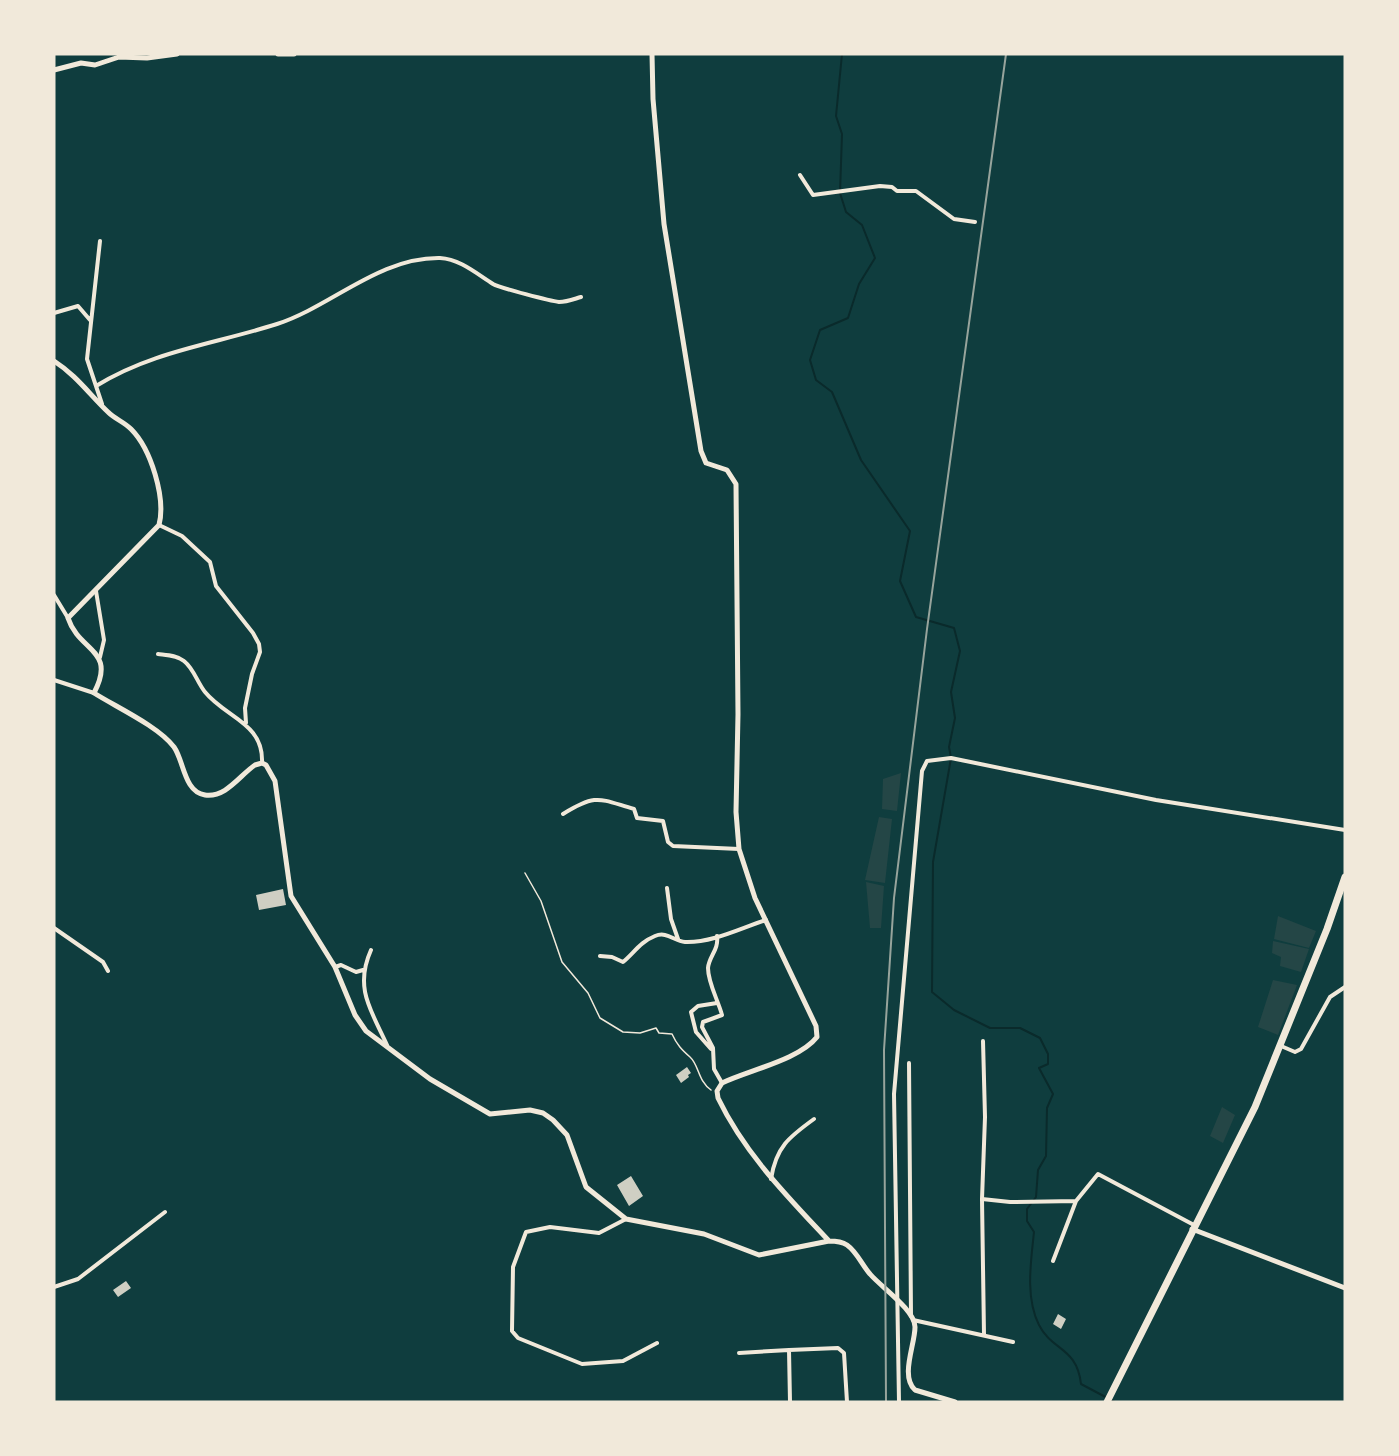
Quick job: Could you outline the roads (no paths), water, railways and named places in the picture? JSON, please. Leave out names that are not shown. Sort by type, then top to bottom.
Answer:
[{"type":"highway","points":[[1107,1401],[1255,1107],[1281,1046],[1345,877]]},
{"type":"street","points":[[54,70],[81,63],[95,65],[119,57],[147,58],[177,54]]},
{"type":"street","points":[[278,54],[294,54]]},
{"type":"street","points":[[652,54],[652,99],[664,224],[702,455],[709,465],[731,472],[736,484],[738,714],[736,812],[739,849],[747,878],[816,1026],[817,1037],[813,1043],[784,1058],[722,1083],[717,1091],[741,1140],[771,1179],[829,1241]]},
{"type":"street","points":[[800,175],[813,195],[880,186],[892,187],[897,191],[916,191],[954,219],[975,222]]},
{"type":"street","points":[[100,241],[87,359],[102,404]]},
{"type":"street","points":[[96,386],[149,359],[224,340],[307,312],[350,286],[419,258],[444,258],[458,262],[496,286],[558,302],[582,297]]},
{"type":"street","points":[[54,313],[78,306],[90,320]]},
{"type":"street","points":[[54,361],[75,377],[112,416],[130,427],[140,441],[159,488],[162,504],[159,525],[68,618]]},
{"type":"street","points":[[159,525],[182,536],[210,562],[216,586],[253,633],[258,644],[260,652],[245,708],[246,723]]},
{"type":"street","points":[[95,588],[104,640],[100,657]]},
{"type":"street","points":[[54,595],[74,629],[100,657],[103,668],[101,679],[94,693]]},
{"type":"street","points":[[158,654],[183,660],[194,672],[204,691],[224,711],[246,723],[261,745],[262,763]]},
{"type":"street","points":[[54,680],[94,693],[167,740],[178,755],[191,787],[197,793],[205,795],[229,788],[246,771],[262,763]]},
{"type":"street","points":[[899,1402],[900,1304],[894,1094],[922,771],[927,760],[951,758],[1156,800],[1345,830]]},
{"type":"street","points":[[262,763],[266,765],[275,781],[291,896],[334,967],[360,1025],[388,1048],[430,1078],[489,1114],[530,1110],[543,1113],[553,1120],[570,1141],[579,1175],[586,1187],[626,1219],[704,1234],[759,1256],[829,1241],[845,1244],[870,1275],[912,1318],[1013,1342]]},
{"type":"street","points":[[563,814],[584,802],[607,799],[634,809],[637,818],[663,821],[668,842],[673,846],[739,849]]},
{"type":"street","points":[[667,888],[669,911],[678,940]]},
{"type":"street","points":[[600,956],[612,957],[623,962],[634,949],[654,936],[664,934],[688,942],[717,936],[766,920]]},
{"type":"street","points":[[54,928],[103,962],[108,971]]},
{"type":"street","points":[[717,936],[718,947],[708,967],[721,1017],[705,1021],[702,1025],[713,1052],[714,1069],[722,1083]]},
{"type":"street","points":[[371,950],[363,969],[362,982],[366,1000],[388,1048]]},
{"type":"street","points":[[334,967],[341,965],[356,972],[363,969]]},
{"type":"street","points":[[1281,1046],[1295,1052],[1300,1049],[1330,997],[1345,987]]},
{"type":"street","points":[[713,1052],[696,1032],[691,1012],[698,1006],[718,1003]]},
{"type":"street","points":[[982,1041],[985,1117],[982,1198],[984,1335]]},
{"type":"street","points":[[909,1063],[912,1318],[915,1327],[909,1374],[911,1386],[915,1390],[955,1402]]},
{"type":"street","points":[[771,1179],[774,1159],[783,1144],[814,1119]]},
{"type":"street","points":[[1053,1261],[1076,1201],[1098,1174],[1193,1227],[1345,1288]]},
{"type":"street","points":[[982,1198],[1010,1202],[1076,1201]]},
{"type":"street","points":[[54,1287],[78,1279],[165,1212]]},
{"type":"street","points":[[626,1219],[599,1233],[550,1227],[526,1232],[513,1267],[512,1331],[518,1338],[582,1364],[623,1361],[657,1343]]},
{"type":"street","points":[[739,1353],[838,1348],[843,1352],[846,1366],[847,1402]]},
{"type":"street","points":[[789,1350],[790,1402]]},
{"type":"waterway","points":[[842,54],[836,116],[842,134],[840,193],[846,212],[862,225],[875,258],[859,284],[848,318],[820,330],[810,360],[816,380],[832,392],[861,460],[910,531],[900,581],[916,617],[954,628],[960,651],[951,692],[955,718],[949,747],[951,758],[933,862],[932,992],[954,1010],[990,1028],[1020,1028],[1040,1038],[1048,1054],[1048,1064],[1039,1068],[1053,1094],[1047,1108],[1046,1156],[1038,1170],[1036,1197],[1027,1209],[1027,1221],[1034,1232],[1030,1279],[1032,1303],[1044,1333],[1075,1363],[1081,1384],[1115,1402]]},
{"type":"railway","points":[[886,1402],[884,1050],[894,898],[927,629],[1006,54]]}]
